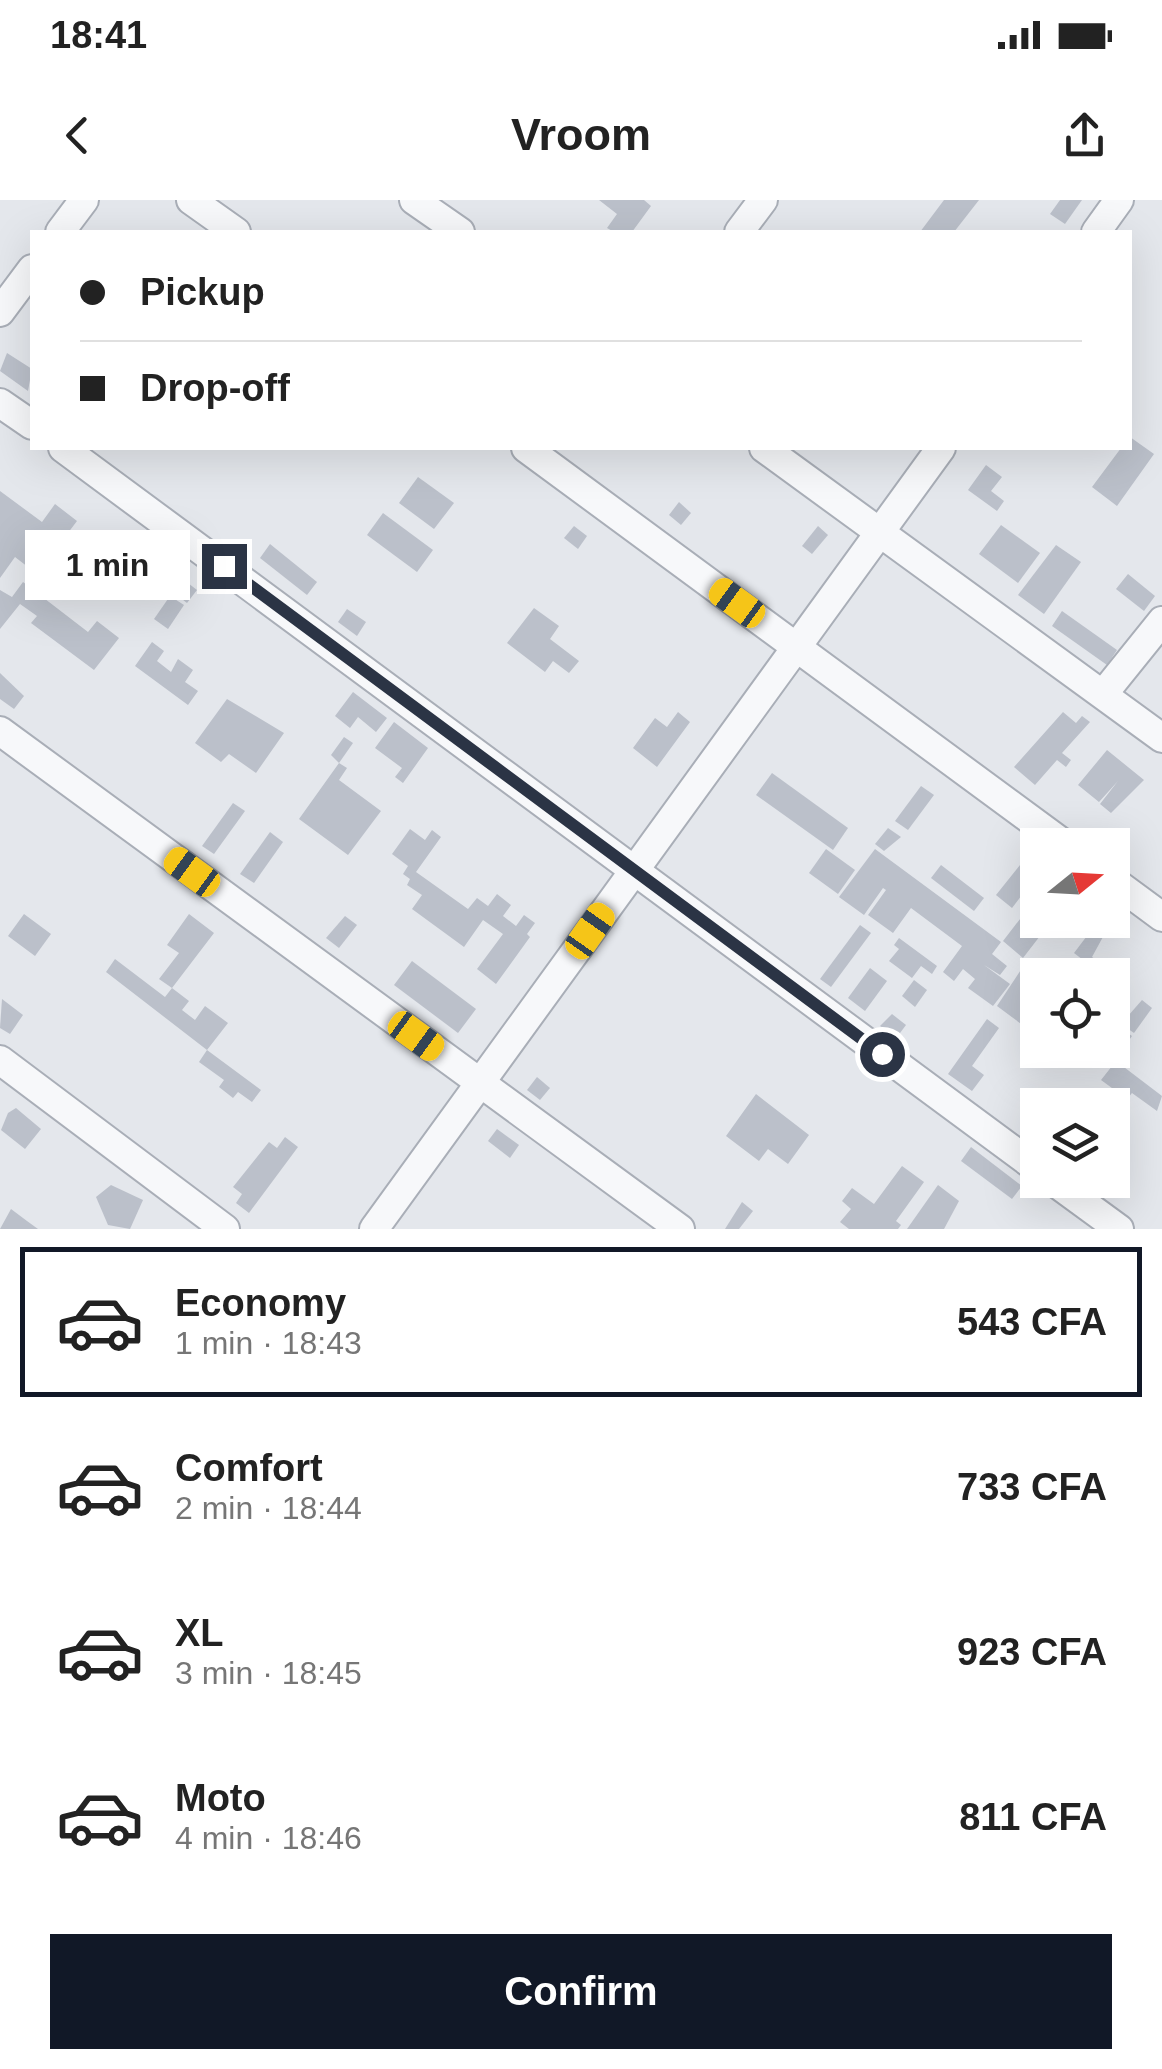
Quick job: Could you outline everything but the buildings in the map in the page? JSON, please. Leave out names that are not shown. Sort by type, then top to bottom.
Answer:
[{"type":"street","points":[[62,230],[84,200]]},
{"type":"street","points":[[191,200],[233,230]]},
{"type":"street","points":[[740,230],[763,200]]},
{"type":"street","points":[[1098,230],[1120,200]]},
{"type":"street","points":[[417,201],[457,230]]},
{"type":"street","points":[[0,312],[30,272]]},
{"type":"street","points":[[0,402],[30,424]]},
{"type":"street","points":[[65,450],[1020,1156]]},
{"type":"street","points":[[535,450],[1042,828]]},
{"type":"street","points":[[767,450],[882,530],[1162,738]]},
{"type":"street","points":[[374,1229],[940,450]]},
{"type":"street","points":[[1104,693],[1162,621]]},
{"type":"street","points":[[0,731],[680,1229]]},
{"type":"street","points":[[1130,893],[1162,916]]},
{"type":"street","points":[[0,1060],[195,1221],[226,1229]]},
{"type":"street","points":[[1077,1198],[1119,1229]]},
{"type":"route","points":[[224,566],[882,1054]]}]
